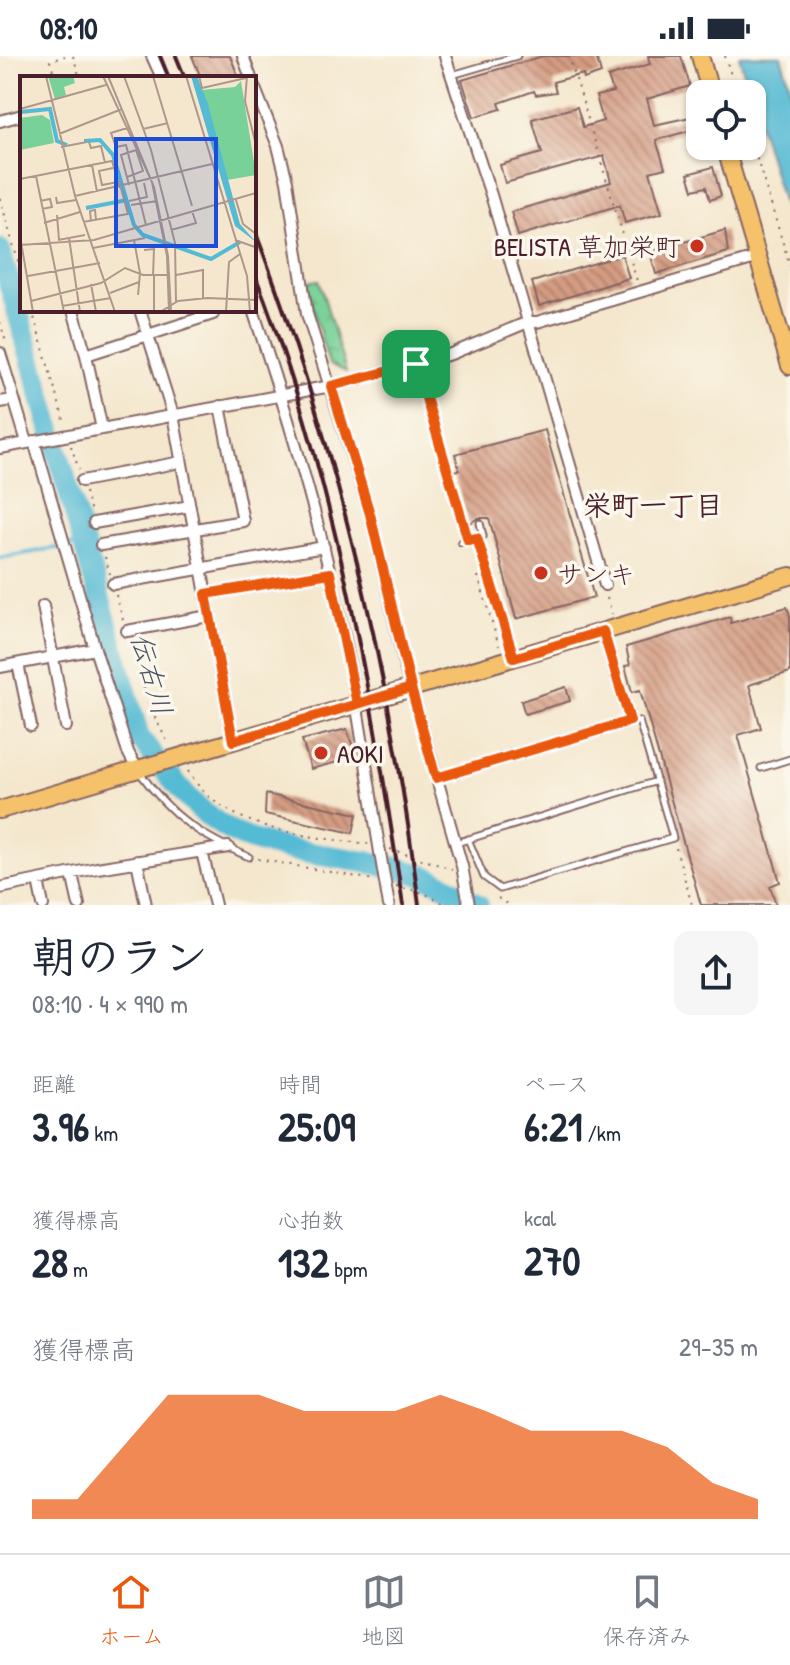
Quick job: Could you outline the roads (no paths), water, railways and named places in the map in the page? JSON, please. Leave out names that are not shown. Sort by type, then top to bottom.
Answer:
[{"type":"main road","points":[[700,56],[707,80]]},
{"type":"main road","points":[[729,160],[790,366]]},
{"type":"main road","points":[[0,810],[411,688],[507,653],[603,631],[790,576]]},
{"type":"street","points":[[152,56],[161,76]]},
{"type":"street","points":[[243,56],[250,76]]},
{"type":"street","points":[[445,56],[491,195],[605,585]]},
{"type":"street","points":[[256,91],[278,146],[287,181],[307,314],[376,539],[411,688],[469,905]]},
{"type":"street","points":[[0,121],[20,116]]},
{"type":"street","points":[[0,448],[331,386],[451,354],[528,322],[537,322],[759,257]]},
{"type":"street","points":[[74,312],[102,429]]},
{"type":"street","points":[[141,312],[173,415],[233,741]]},
{"type":"street","points":[[86,355],[212,312]]},
{"type":"street","points":[[254,312],[282,395],[330,573],[357,704],[389,905]]},
{"type":"street","points":[[1,358],[13,400],[33,441],[95,649],[128,752],[137,769]]},
{"type":"street","points":[[0,402],[13,400]]},
{"type":"street","points":[[101,545],[243,521],[220,406]]},
{"type":"street","points":[[82,481],[181,462]]},
{"type":"street","points":[[94,523],[190,506]]},
{"type":"street","points":[[113,584],[324,547]]},
{"type":"street","points":[[206,594],[330,573]]},
{"type":"street","points":[[43,606],[66,726]]},
{"type":"street","points":[[127,631],[209,616]]},
{"type":"street","points":[[436,778],[630,721],[603,631]]},
{"type":"street","points":[[0,667],[95,649]]},
{"type":"street","points":[[18,664],[31,726]]},
{"type":"street","points":[[0,888],[228,847]]},
{"type":"street","points":[[202,852],[215,905]]},
{"type":"street","points":[[137,861],[146,905]]},
{"type":"street","points":[[72,874],[79,905]]},
{"type":"street","points":[[38,881],[43,905]]},
{"type":"lane","points":[[451,75],[517,56]]},
{"type":"lane","points":[[461,542],[483,536],[480,523]]},
{"type":"lane","points":[[477,538],[507,653]]},
{"type":"lane","points":[[468,839],[484,877],[500,889],[673,838],[639,721],[630,721]]},
{"type":"lane","points":[[761,768],[790,759]]},
{"type":"lane","points":[[137,769],[186,824],[205,837],[249,857]]},
{"type":"lane","points":[[455,844],[657,781]]},
{"type":"water","points":[[739,56],[781,56],[790,87],[790,227],[766,147],[766,80],[746,80]]},
{"type":"waterway","name":"伝右川","points":[[0,250],[139,737],[185,794],[227,829],[265,844],[402,869],[445,885],[478,905]]},
{"type":"waterway","points":[[0,558],[84,543]]},
{"type":"railway","points":[[160,56],[168,76]]},
{"type":"railway","points":[[176,56],[184,76]]},
{"type":"railway","points":[[256,234],[311,394],[357,562],[393,732],[419,905]]},
{"type":"railway","points":[[256,278],[307,426],[328,505],[363,664],[403,905]]},
{"type":"place","name":"BELISTA 草加栄町","points":[[697,246]]},
{"type":"place","name":"サンキ","points":[[541,573]]},
{"type":"place","name":"AOKI","points":[[321,753]]},
{"type":"district","name":"栄町一丁目","points":[[653,505]]}]
